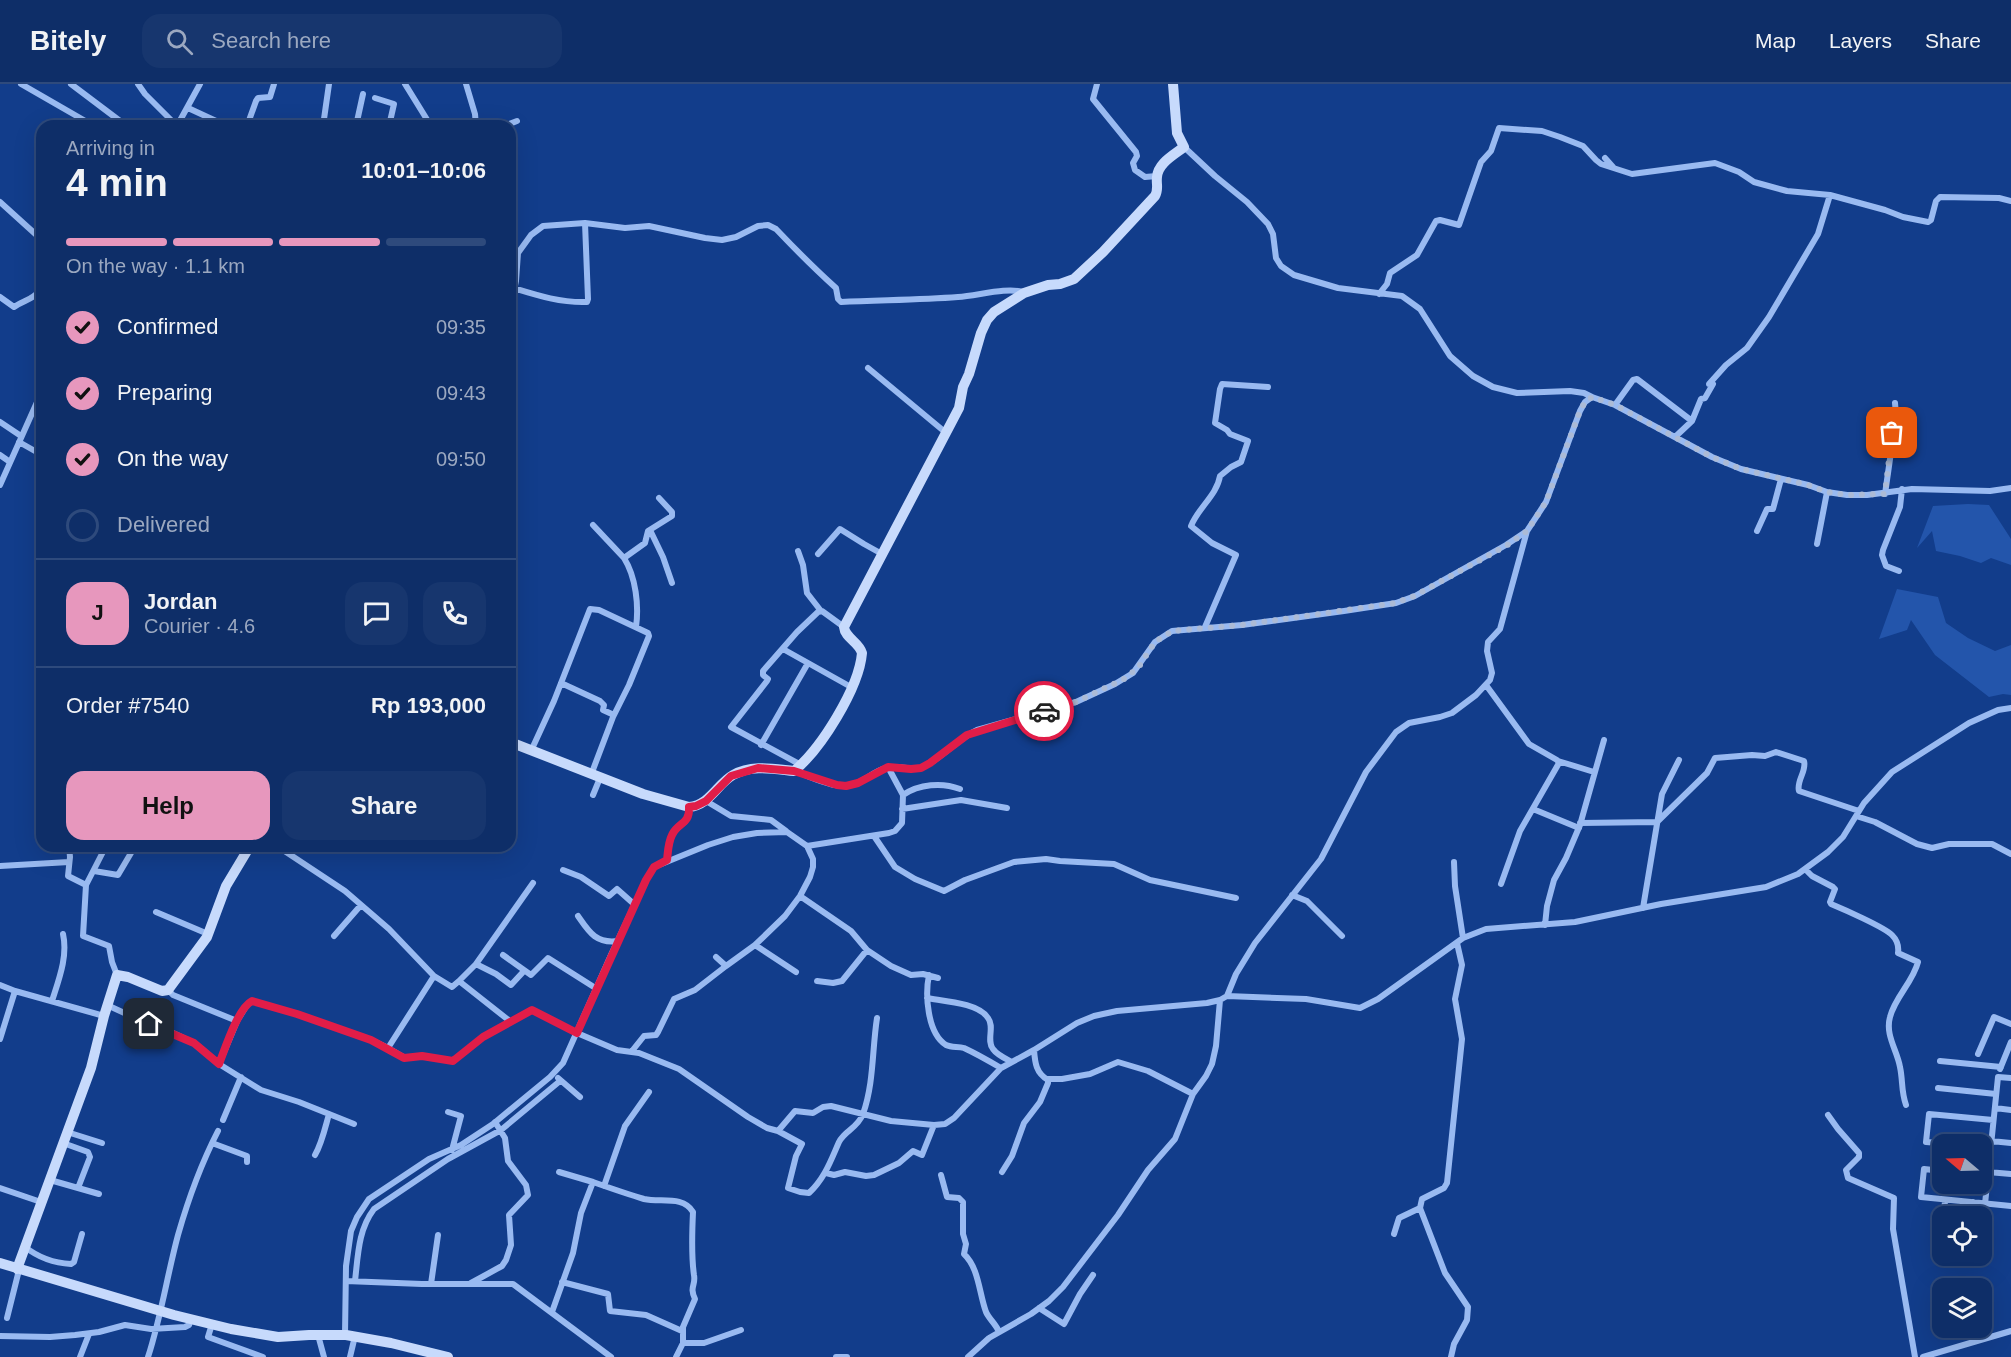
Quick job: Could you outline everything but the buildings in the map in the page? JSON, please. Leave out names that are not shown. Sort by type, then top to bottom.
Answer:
[{"type":"street","points":[[21,84],[84,120]]},
{"type":"street","points":[[71,84],[119,120]]},
{"type":"street","points":[[138,84],[171,120]]},
{"type":"street","points":[[181,120],[200,84]]},
{"type":"street","points":[[249,120],[256,100],[270,97],[274,84]]},
{"type":"street","points":[[324,120],[329,84]]},
{"type":"street","points":[[405,84],[427,120]]},
{"type":"street","points":[[466,84],[475,120]]},
{"type":"street","points":[[1097,84],[1093,99],[1136,152],[1137,156],[1133,163],[1135,170],[1144,177],[1157,176]]},
{"type":"street","points":[[1173,84],[1177,134],[1184,147],[1247,202],[1268,224],[1274,234],[1275,254],[1281,266],[1294,275],[1338,288],[1402,296],[1416,305],[1449,356],[1473,376],[1493,387],[1517,393],[1570,391],[1584,393],[1615,405],[1712,457],[1741,469],[1827,492],[1847,495],[1885,494],[1902,489],[1990,491],[2011,488]]},
{"type":"street","points":[[357,120],[363,94]]},
{"type":"street","points":[[375,98],[394,104],[390,120]]},
{"type":"street","points":[[188,108],[213,120]]},
{"type":"street","points":[[1379,294],[1387,284],[1390,273],[1417,255],[1436,221],[1459,225],[1481,162],[1491,151],[1499,129],[1542,131],[1560,137],[1583,146],[1596,160],[1632,174],[1715,163],[1739,172],[1754,182],[1787,190],[1830,195],[1903,217],[1928,222],[1932,218],[1937,199],[1942,197],[1999,198],[2011,201]]},
{"type":"street","points":[[516,745],[672,804],[689,807],[706,801],[738,772],[758,768],[797,768],[825,738],[851,687],[862,653],[861,648],[845,633],[844,627],[960,405],[963,387],[987,320],[1001,307],[1024,293],[1048,285],[1068,282],[1083,271],[1155,196],[1158,190],[1159,169],[1184,147]]},
{"type":"street","points":[[1605,158],[1613,168]]},
{"type":"street","points":[[1675,436],[1692,421],[1701,399],[1705,398],[1713,384],[1710,384],[1726,365],[1747,348],[1769,317],[1818,234],[1830,195]]},
{"type":"street","points":[[0,202],[36,235]]},
{"type":"street","points":[[516,265],[518,253],[533,232],[543,226],[585,223],[625,228],[649,226],[723,240],[736,237],[753,227],[771,226],[820,272],[827,282],[836,288],[838,299],[843,303],[861,300],[933,299],[1006,291],[1024,293]]},
{"type":"street","points":[[516,289],[565,302],[587,302],[585,223]]},
{"type":"street","points":[[0,297],[14,308],[36,294]]},
{"type":"street","points":[[868,368],[945,432]]},
{"type":"street","points":[[1615,405],[1633,380],[1637,379],[1692,421]]},
{"type":"street","points":[[1205,627],[1236,555],[1212,543],[1191,526],[1218,484],[1220,476],[1241,462],[1248,442],[1246,439],[1230,434],[1215,423],[1222,384],[1268,387]]},
{"type":"street","points":[[1227,996],[1236,974],[1255,943],[1321,859],[1366,772],[1396,732],[1409,723],[1452,713],[1472,699],[1491,678],[1488,642],[1500,629],[1527,531],[1546,502],[1580,411],[1585,402],[1592,397]]},
{"type":"street","points":[[0,485],[36,404]]},
{"type":"street","points":[[1885,494],[1896,415],[1895,404]]},
{"type":"street","points":[[0,422],[36,451]]},
{"type":"street","points":[[0,455],[10,462]]},
{"type":"street","points":[[1757,531],[1767,509],[1773,509],[1781,479]]},
{"type":"street","points":[[1899,571],[1886,566],[1882,553],[1900,507],[1902,489]]},
{"type":"street","points":[[1816,544],[1827,492]]},
{"type":"street","points":[[624,558],[645,543],[647,532],[671,517],[672,514],[659,498]]},
{"type":"street","points":[[593,525],[624,558],[632,578],[637,603],[636,627]]},
{"type":"street","points":[[818,554],[840,529],[882,554]]},
{"type":"street","points":[[650,530],[672,583]]},
{"type":"street","points":[[820,611],[797,632],[763,670],[767,681],[731,727],[797,768],[837,785],[846,786],[858,783],[888,767],[921,768],[977,730],[1076,702],[1115,684],[1133,673],[1155,642],[1168,633],[1396,603],[1414,596],[1506,546],[1527,531]]},
{"type":"street","points":[[798,551],[803,565],[807,593],[820,611],[844,627]]},
{"type":"street","points":[[531,751],[590,609],[599,610],[648,633],[649,636],[630,682],[614,715],[595,776],[593,795]]},
{"type":"street","points":[[783,649],[851,687]]},
{"type":"street","points":[[761,745],[808,663]]},
{"type":"street","points":[[561,683],[600,701],[604,705],[603,710],[614,715]]},
{"type":"street","points":[[1486,685],[1528,742],[1558,761],[1594,772]]},
{"type":"street","points":[[778,1131],[797,1111],[813,1113],[823,1107],[831,1106],[891,1121],[945,1124],[954,1118],[1001,1068],[1066,1029],[1094,1016],[1117,1011],[1174,1007],[1220,1000],[1227,996],[1306,999],[1360,1008],[1378,999],[1460,940],[1472,934],[1498,927],[1575,922],[1766,886],[1798,874],[1828,852],[1843,837],[1864,803],[1898,768],[1968,723],[1998,710],[2011,708]]},
{"type":"street","points":[[1545,925],[1547,906],[1555,876],[1566,858],[1580,825],[1604,740]]},
{"type":"street","points":[[1533,809],[1580,825],[1657,822],[1707,773],[1715,758],[1765,756],[1776,752],[1804,761],[1805,766],[1798,786],[1799,791],[1858,814],[1917,844],[1932,848],[1949,844],[1992,844],[2011,854]]},
{"type":"street","points":[[1642,908],[1662,794],[1679,760]]},
{"type":"street","points":[[1502,884],[1517,837],[1558,766],[1558,761]]},
{"type":"street","points":[[807,846],[889,833],[899,827],[903,817],[902,792],[888,767]]},
{"type":"street","points":[[902,792],[933,785],[949,785],[960,789]]},
{"type":"street","points":[[902,809],[961,800],[1007,808]]},
{"type":"street","points":[[632,1051],[645,1036],[656,1035],[674,999],[701,986],[755,945],[785,916],[800,896],[813,867],[813,859],[807,846],[771,820],[736,818],[706,801]]},
{"type":"street","points":[[667,860],[672,836],[687,820],[689,807]]},
{"type":"street","points":[[350,1357],[347,1255],[365,1205],[375,1194],[498,1126],[556,1077],[651,870],[667,860],[733,837],[787,832]]},
{"type":"street","points":[[874,836],[895,867],[915,879],[944,891],[965,880],[1014,862],[1046,859],[1117,864],[1150,880],[1236,898]]},
{"type":"street","points":[[69,852],[68,876],[86,885]]},
{"type":"street","points":[[7,1318],[23,1252],[94,1058],[105,1010],[117,975],[109,946],[83,936],[86,885],[103,852]]},
{"type":"street","points":[[117,975],[128,976],[162,991],[168,990],[201,948],[226,886],[243,852]]},
{"type":"street","points":[[286,852],[361,904],[389,929],[434,976],[452,987],[476,964],[533,883]]},
{"type":"street","points":[[94,871],[118,875],[131,853]]},
{"type":"street","points":[[0,866],[69,862]]},
{"type":"street","points":[[1451,1357],[1454,1344],[1467,1320],[1468,1307],[1442,1267],[1420,1208],[1422,1199],[1444,1188],[1448,1183],[1462,1039],[1455,999],[1462,965],[1454,862]]},
{"type":"street","points":[[1805,869],[1812,876],[1835,889],[1831,904],[1885,930],[1894,936],[1899,946],[1898,953],[1918,961],[1890,1019],[1891,1044],[1900,1066],[1901,1092],[1906,1105]]},
{"type":"street","points":[[563,870],[581,877],[610,896],[617,889],[635,905]]},
{"type":"street","points":[[1292,895],[1307,902],[1342,936]]},
{"type":"street","points":[[800,896],[851,932],[867,950],[891,966],[908,974],[938,978]]},
{"type":"street","points":[[334,936],[361,904]]},
{"type":"street","points":[[156,912],[208,934]]},
{"type":"street","points":[[578,916],[587,929],[602,941],[618,941]]},
{"type":"street","points":[[52,1001],[63,964],[63,933]]},
{"type":"street","points":[[755,945],[796,972]]},
{"type":"street","points":[[817,981],[842,981],[867,950]]},
{"type":"street","points":[[503,955],[532,975],[548,958],[597,989]]},
{"type":"street","points":[[716,957],[726,966]]},
{"type":"street","points":[[476,964],[511,985],[525,971]]},
{"type":"street","points":[[929,975],[927,998],[934,1031],[942,1042],[952,1047],[963,1048],[1001,1068]]},
{"type":"street","points":[[387,1048],[434,976]]},
{"type":"street","points":[[459,981],[511,1022]]},
{"type":"street","points":[[0,985],[52,1001],[105,1010],[156,1025],[194,1043],[219,1064],[261,1090],[354,1124]]},
{"type":"street","points":[[168,990],[173,995],[237,1021]]},
{"type":"street","points":[[0,1039],[15,991]]},
{"type":"street","points":[[927,998],[962,1004],[984,1012],[990,1019],[992,1030],[990,1042],[993,1050],[1012,1062]]},
{"type":"street","points":[[968,1357],[981,1344],[1039,1308],[1063,1287],[1118,1215],[1148,1170],[1175,1139],[1193,1094],[1210,1069],[1214,1056],[1220,1000]]},
{"type":"street","points":[[219,1064],[237,1021],[252,1001],[371,1040],[405,1058],[422,1056],[453,1061],[483,1037],[532,1010],[621,1052],[632,1051],[679,1069],[748,1117],[802,1144],[796,1156],[789,1189],[809,1193],[826,1173],[842,1137],[854,1129],[862,1114],[874,1064],[877,1018]]},
{"type":"street","points":[[1978,1054],[1994,1017],[2011,1024]]},
{"type":"street","points":[[1992,1136],[1998,1077],[2011,1042]]},
{"type":"street","points":[[1034,1050],[1040,1075],[1047,1079],[1090,1074],[1118,1062],[1148,1071],[1193,1094]]},
{"type":"street","points":[[1940,1061],[2001,1067]]},
{"type":"street","points":[[223,1120],[241,1077]]},
{"type":"street","points":[[556,1077],[580,1098]]},
{"type":"street","points":[[1998,1077],[2011,1078]]},
{"type":"street","points":[[1002,1172],[1012,1156],[1024,1123],[1040,1102],[1048,1083],[1047,1079]]},
{"type":"street","points":[[1938,1088],[1996,1094]]},
{"type":"street","points":[[604,1186],[625,1126],[649,1092]]},
{"type":"street","points":[[1995,1108],[2011,1110]]},
{"type":"street","points":[[448,1112],[461,1116],[452,1150]]},
{"type":"street","points":[[315,1155],[321,1144],[329,1114]]},
{"type":"street","points":[[1932,1142],[1926,1142],[1929,1114],[1994,1120]]},
{"type":"street","points":[[1828,1115],[1859,1153],[1859,1157],[1847,1174],[1850,1180],[1894,1198],[1893,1229],[1916,1357]]},
{"type":"street","points":[[826,1173],[833,1175],[845,1172],[871,1175],[899,1163],[913,1151],[922,1155],[934,1125]]},
{"type":"street","points":[[349,1283],[359,1244],[358,1228],[370,1214],[452,1150],[498,1126]]},
{"type":"street","points":[[470,1283],[505,1262],[512,1245],[509,1215],[528,1195],[526,1185],[508,1163],[505,1138],[498,1126]]},
{"type":"street","points":[[148,1357],[186,1210],[218,1131]]},
{"type":"street","points":[[65,1138],[102,1143]]},
{"type":"street","points":[[65,1138],[90,1155],[78,1188]]},
{"type":"street","points":[[212,1143],[247,1156],[247,1162]]},
{"type":"street","points":[[1992,1144],[2011,1143]]},
{"type":"street","points":[[1932,1170],[1924,1169],[1921,1197],[2011,1206]]},
{"type":"street","points":[[559,1172],[646,1199],[673,1201],[692,1209],[692,1267],[695,1278],[692,1291],[695,1299],[682,1331],[683,1343],[676,1357]]},
{"type":"street","points":[[1992,1174],[2011,1174]]},
{"type":"street","points":[[941,1175],[947,1197],[960,1199],[963,1202],[963,1234],[966,1244],[964,1254],[971,1259],[987,1313],[995,1322],[999,1332]]},
{"type":"street","points":[[50,1180],[99,1194]]},
{"type":"street","points":[[552,1312],[573,1253],[581,1213],[593,1182]]},
{"type":"street","points":[[0,1188],[41,1202]]},
{"type":"street","points":[[1985,1194],[1985,1203]]},
{"type":"street","points":[[1945,1200],[1945,1206]]},
{"type":"street","points":[[1972,1206],[1973,1202]]},
{"type":"street","points":[[1394,1234],[1399,1218],[1420,1208]]},
{"type":"street","points":[[23,1252],[48,1261],[71,1264],[74,1262],[82,1234]]},
{"type":"street","points":[[431,1284],[438,1235]]},
{"type":"street","points":[[0,1263],[160,1311],[212,1324],[270,1336],[349,1335],[391,1342],[448,1357]]},
{"type":"street","points":[[1039,1308],[1064,1324],[1093,1275]]},
{"type":"street","points":[[562,1282],[608,1294],[609,1311],[646,1315],[682,1331]]},
{"type":"street","points":[[349,1283],[513,1284],[610,1356]]},
{"type":"street","points":[[0,1336],[50,1337],[89,1334],[125,1325],[157,1329],[187,1326],[191,1319]]},
{"type":"street","points":[[212,1324],[208,1337],[263,1357]]},
{"type":"street","points":[[683,1343],[704,1343],[741,1330]]},
{"type":"street","points":[[1923,1357],[2011,1331]]},
{"type":"street","points":[[80,1357],[89,1334]]},
{"type":"street","points":[[318,1335],[324,1357]]},
{"type":"street","points":[[836,1357],[846,1357]]},
{"type":"shaded area","points":[[1989,505],[2011,539],[2011,565],[1991,558],[1981,563],[1936,551],[1932,531],[1917,548],[1933,506]]},
{"type":"shaded area","points":[[1897,589],[1938,597],[1946,623],[1968,638],[1995,651],[2011,645],[2011,695],[1989,697],[1935,655],[1911,620],[1907,630],[1879,639]]},
{"type":"way so far","points":[[1044,711],[1076,702],[1124,679],[1138,668],[1155,642],[1172,631],[1242,625],[1396,603],[1414,596],[1506,546],[1527,531],[1543,509],[1580,411],[1585,402],[1592,397],[1615,405],[1712,457],[1741,469],[1808,485],[1827,492],[1847,495],[1885,494],[1892,433]]},
{"type":"route","points":[[149,1024],[156,1025],[194,1043],[219,1064],[240,1015],[252,1001],[371,1040],[405,1058],[422,1056],[453,1061],[483,1037],[532,1010],[577,1033],[651,870],[667,860],[672,836],[687,820],[689,807],[702,804],[731,776],[748,769],[758,768],[794,771],[846,786],[858,783],[888,767],[921,768],[977,730],[1044,711]]}]
